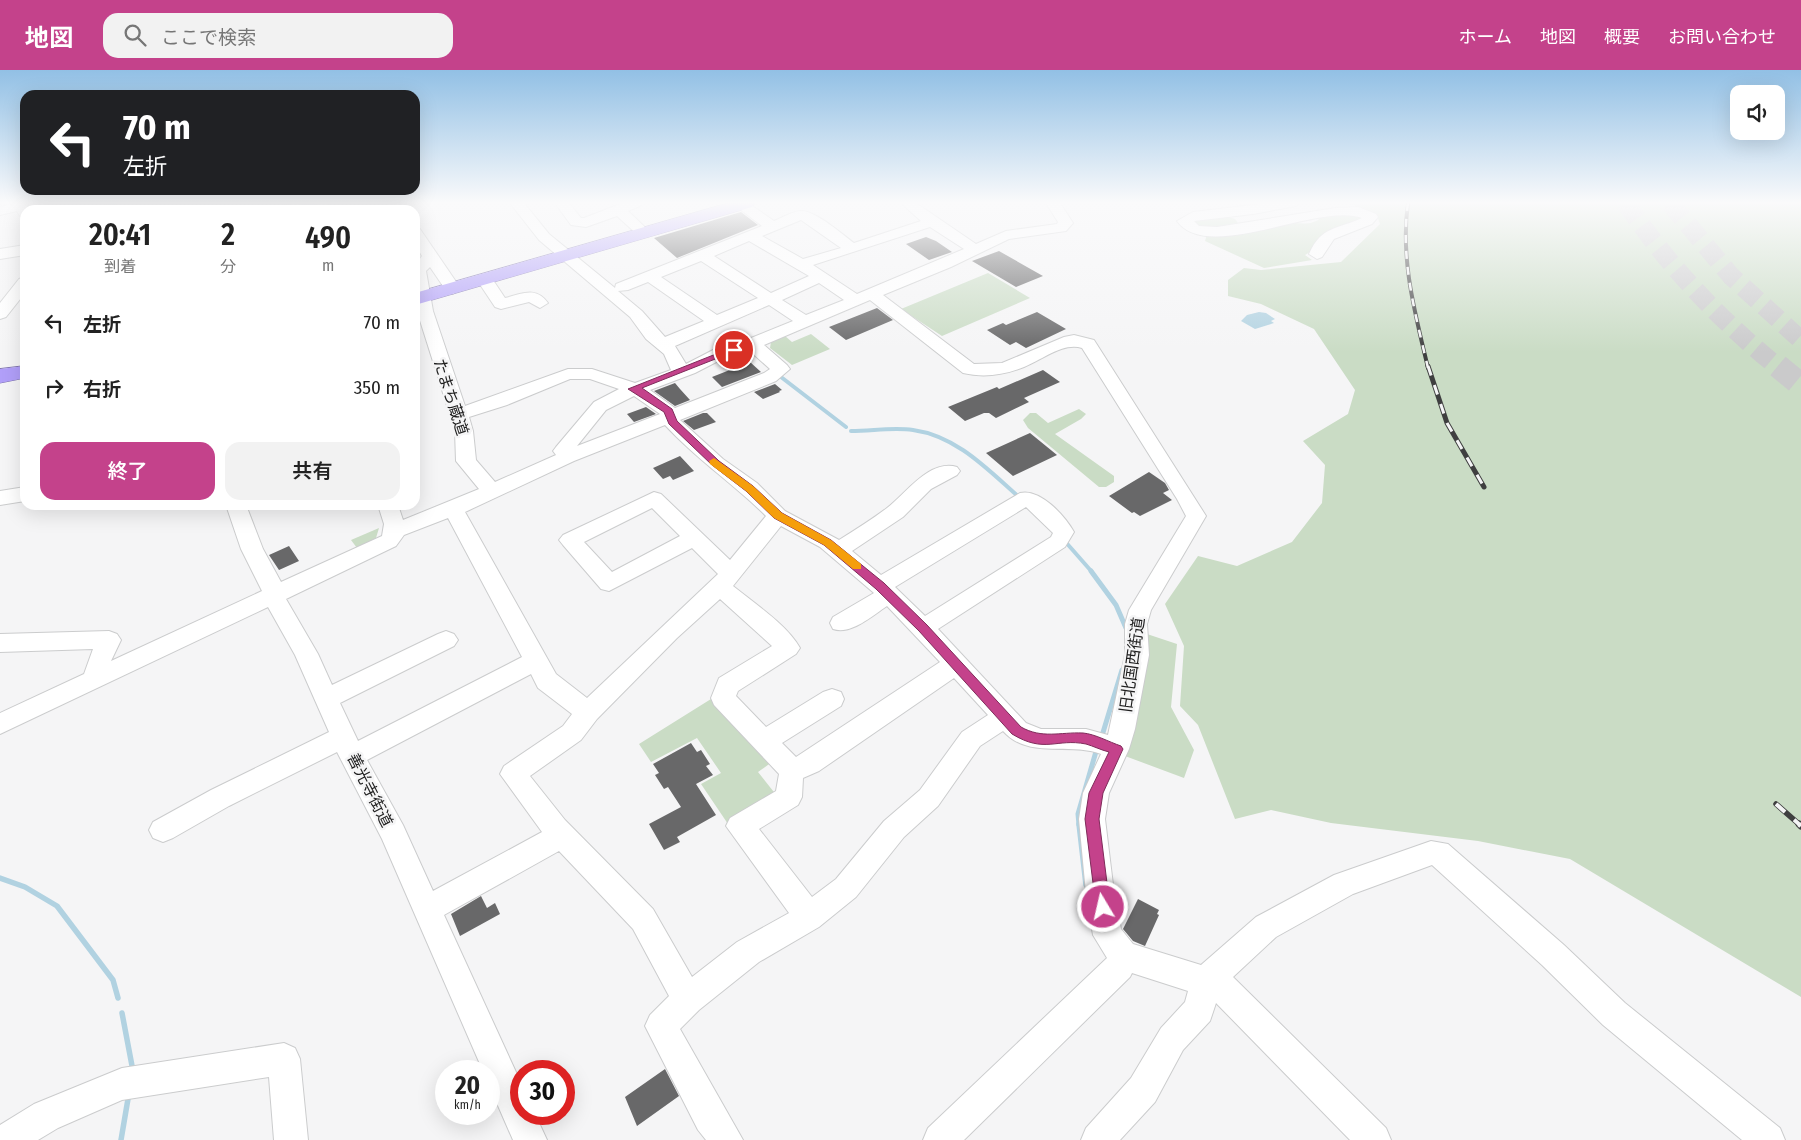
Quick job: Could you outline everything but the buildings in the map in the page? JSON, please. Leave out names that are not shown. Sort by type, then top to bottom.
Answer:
[{"type":"highway","points":[[420,298],[576,253]]},
{"type":"highway","points":[[0,376],[20,373]]},
{"type":"street","points":[[428,253],[453,289]]},
{"type":"street","points":[[562,253],[636,314],[652,335],[723,352]]},
{"type":"street","points":[[622,287],[707,253]]},
{"type":"street","points":[[781,253],[821,277],[863,297]]},
{"type":"street","points":[[801,264],[839,253]]},
{"type":"street","points":[[567,457],[563,451],[600,406],[633,389],[681,372],[723,352],[755,346],[757,342],[804,321],[969,253]]},
{"type":"street","points":[[702,255],[804,321]]},
{"type":"street","name":"たまち蔵道","points":[[420,268],[430,256]]},
{"type":"street","points":[[649,276],[716,322]]},
{"type":"street","points":[[671,341],[821,277]]},
{"type":"street","points":[[485,280],[501,304],[532,296],[540,304]]},
{"type":"street","points":[[0,314],[20,288]]},
{"type":"street","name":"旧北国西街道","points":[[863,297],[970,369],[983,372],[998,371],[1064,342],[1074,340],[1088,344],[1196,516],[1140,610],[1136,624],[1137,655],[1105,746],[1096,793],[1092,819],[1100,893],[1108,935],[1124,956]]},
{"type":"street","name":"たまち蔵道","points":[[420,301],[464,431],[466,461],[491,491]]},
{"type":"street","points":[[671,341],[672,352],[681,372]]},
{"type":"street","points":[[396,530],[453,509],[567,457],[770,377],[781,370],[755,346]]},
{"type":"street","points":[[459,414],[501,401],[568,374],[592,374],[638,390],[668,411],[672,422],[716,463],[750,488],[778,516],[839,550],[923,628],[1017,730],[1028,737],[1042,740],[1084,739],[1105,746]]},
{"type":"street","points":[[839,550],[896,512],[924,484],[950,471]]},
{"type":"street","points":[[0,498],[20,495]]},
{"type":"street","points":[[695,538],[609,583],[570,540],[654,499],[695,538],[726,580],[760,620],[788,648],[728,685],[723,698],[794,771]]},
{"type":"street","points":[[841,623],[884,591],[1022,500],[1041,508],[1056,522],[1061,538],[923,628]]},
{"type":"street","points":[[453,509],[547,681],[588,712]]},
{"type":"street","name":"善光寺街道","points":[[238,510],[252,550],[272,585],[276,603],[306,654],[348,747],[393,834],[530,1140]]},
{"type":"street","points":[[0,724],[389,541],[395,536],[396,530],[390,510]]},
{"type":"street","points":[[688,999],[643,919],[563,835],[513,774],[572,733],[588,712],[669,632],[726,580],[778,516]]},
{"type":"street","points":[[0,643],[109,640],[95,671],[97,678]]},
{"type":"street","points":[[326,699],[446,640]]},
{"type":"street","points":[[163,830],[220,798],[348,747],[537,660]]},
{"type":"street","points":[[809,917],[740,826],[789,797],[789,782],[794,771],[956,664]]},
{"type":"street","points":[[764,740],[832,699]]},
{"type":"street","points":[[726,1140],[710,1118],[661,1026],[688,999],[748,952],[809,917],[846,888],[894,829],[930,798],[971,739],[1004,716]]},
{"type":"street","points":[[426,910],[563,835]]},
{"type":"street","points":[[1098,1140],[1143,1090],[1172,1039],[1199,1010],[1205,982],[1266,927],[1344,884],[1431,853],[1438,853],[1553,956],[1614,1014],[1768,1140]]},
{"type":"street","points":[[940,1140],[1120,967],[1124,956],[1221,986],[1374,1140]]},
{"type":"street","points":[[6,1140],[46,1116],[132,1082],[284,1060],[291,1140]]},
{"type":"green space","points":[[1231,253],[1309,253],[1305,255],[1312,260],[1264,268]]},
{"type":"green space","points":[[1350,253],[1801,253],[1801,997],[1570,859],[1478,841],[1331,823],[1271,810],[1235,819],[1198,725],[1180,706],[1184,646],[1165,604],[1198,556],[1237,566],[1292,542],[1322,503],[1325,465],[1303,441],[1348,414],[1355,390],[1314,329],[1261,304],[1228,296],[1228,280],[1244,268],[1261,270],[1341,262]]},
{"type":"green space","points":[[988,273],[1030,298],[942,336],[901,309]]},
{"type":"green space","points":[[811,334],[830,349],[792,365],[770,348],[771,342],[785,336],[792,342]]},
{"type":"green space","points":[[1079,409],[1086,414],[1055,434],[1114,476],[1114,482],[1106,487],[1099,487],[1028,428],[1023,420],[1030,413],[1036,413],[1048,423]]},
{"type":"green space","points":[[379,528],[376,538],[357,548],[351,540]]},
{"type":"green space","points":[[1144,633],[1177,644],[1171,707],[1194,750],[1184,778],[1125,756]]},
{"type":"green space","points":[[711,699],[772,762],[758,772],[777,796],[728,824],[701,784],[721,773],[697,738],[651,762],[639,744]]},
{"type":"water","points":[[1259,312],[1266,313],[1275,319],[1271,321],[1274,323],[1255,329],[1241,321],[1247,315]]},
{"type":"waterway","points":[[781,377],[846,427]]},
{"type":"waterway","points":[[851,431],[905,429],[929,433],[944,439],[971,456],[1020,498]]},
{"type":"waterway","points":[[1063,539],[1092,572]]},
{"type":"waterway","points":[[1091,571],[1116,605],[1126,628]]},
{"type":"waterway","points":[[1101,739],[1122,670]]},
{"type":"waterway","points":[[1079,825],[1078,814],[1097,748]]},
{"type":"waterway","points":[[1079,824],[1086,885]]},
{"type":"waterway","points":[[0,878],[25,887],[57,906],[113,980],[118,998]]},
{"type":"waterway","points":[[122,1013],[133,1071]]},
{"type":"waterway","points":[[121,1140],[129,1093]]},
{"type":"tunnel","points":[[1662,253],[1696,291],[1736,331],[1779,368]]},
{"type":"tunnel","points":[[1712,253],[1731,276],[1801,340]]},
{"type":"tunnel","points":[[1778,366],[1801,385]]},
{"type":"railway","points":[[1406,253],[1410,286],[1428,368]]},
{"type":"railway","points":[[1428,366],[1447,423],[1484,487]]},
{"type":"railway","points":[[1776,804],[1800,825]]},
{"type":"slow traffic","points":[[714,461],[750,488],[778,516],[827,542],[857,566]]},
{"type":"route","points":[[734,350],[723,352],[689,369],[633,389],[638,390],[668,411],[672,422],[716,463],[750,488],[778,516],[839,550],[880,586],[923,628],[1017,730],[1028,737],[1042,740],[1084,739],[1116,749],[1096,793],[1092,819],[1103,907]]}]
